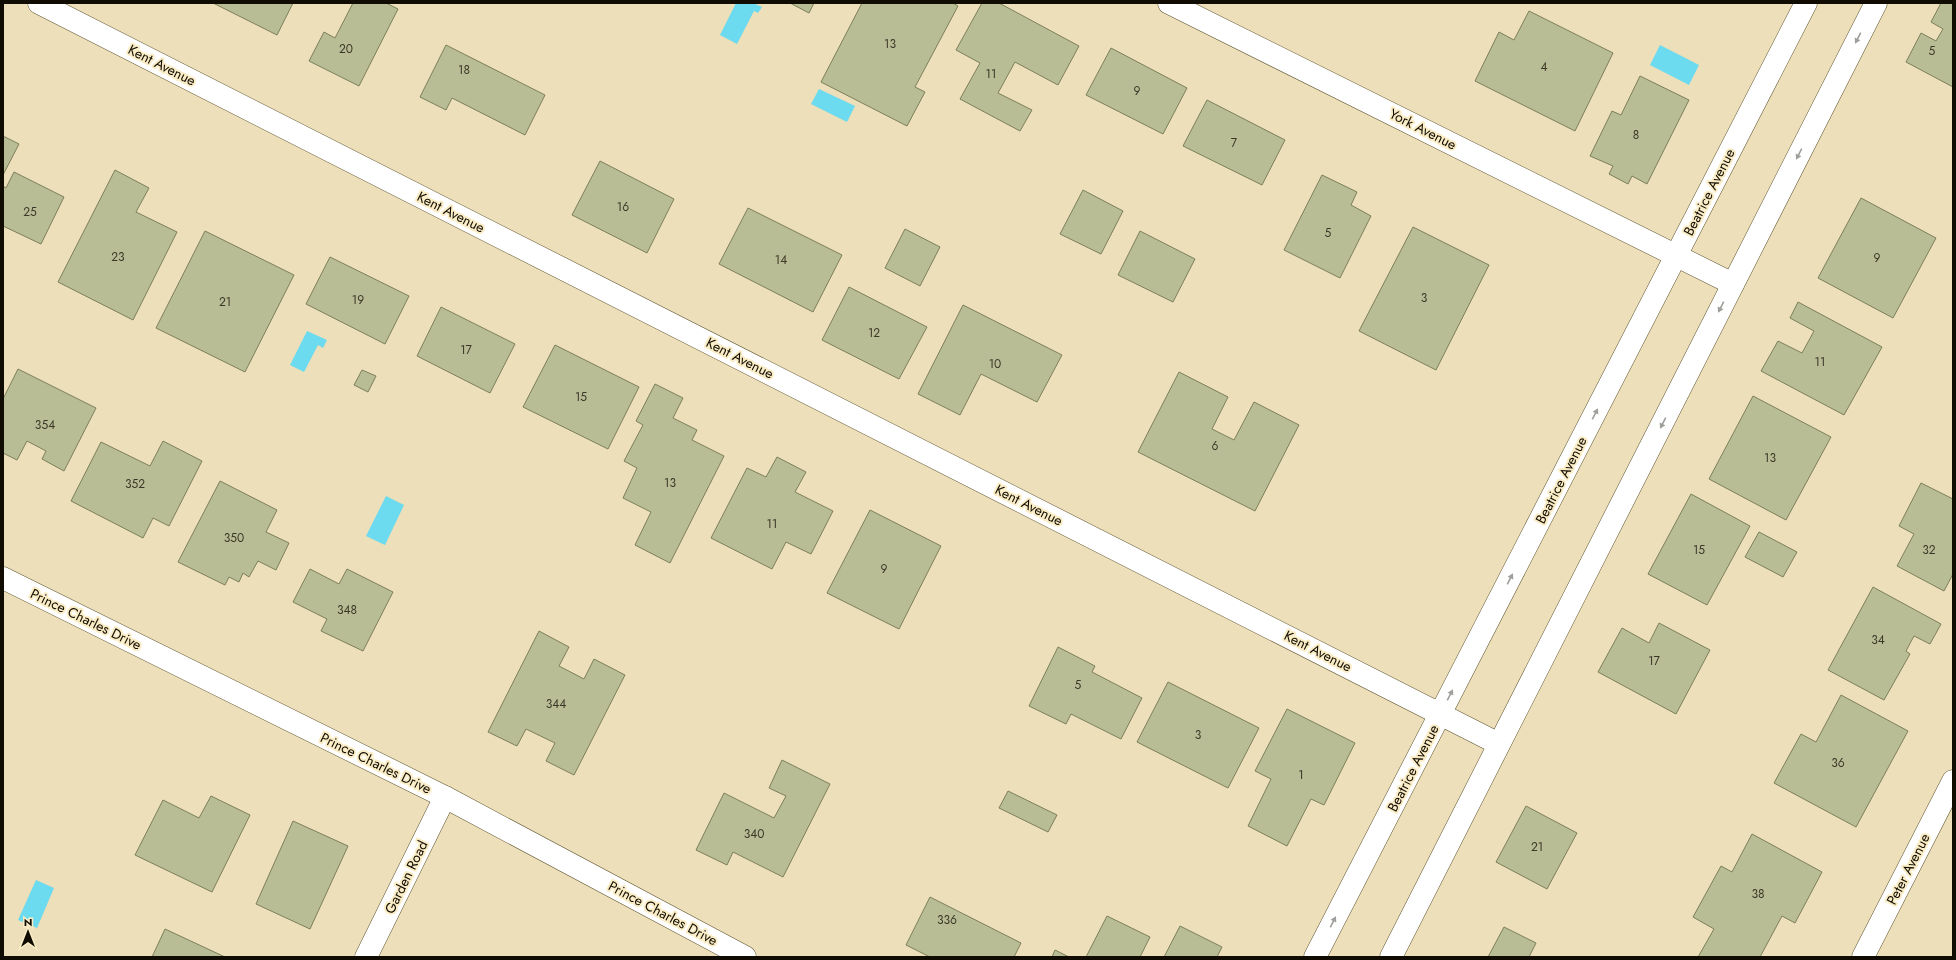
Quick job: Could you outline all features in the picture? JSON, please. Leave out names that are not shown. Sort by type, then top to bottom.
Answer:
[{"type":"main road","name":"Kent Avenue","points":[[39,3],[1500,744]]},
{"type":"main road","name":"York Avenue","points":[[1170,3],[1733,284]]},
{"type":"main road","name":"Beatrice Avenue","points":[[1316,957],[1806,3]]},
{"type":"main road","points":[[1391,957],[1876,3]]},
{"type":"main road","name":"Prince Charles Drive","points":[[3,578],[445,797],[745,957]]},
{"type":"main road","name":"Peter Avenue","points":[[1863,957],[1953,781]]},
{"type":"main road","name":"Garden Road","points":[[366,957],[445,797]]},
{"type":"water","points":[[736,3],[753,3],[762,7],[758,13],[754,11],[737,44],[720,35]]},
{"type":"water","points":[[1660,45],[1699,65],[1689,85],[1650,65]]},
{"type":"water","points":[[819,89],[855,106],[847,122],[811,104]]},
{"type":"water","points":[[307,331],[327,340],[323,348],[318,345],[304,372],[290,365]]},
{"type":"water","points":[[386,496],[404,505],[385,545],[366,536]]},
{"type":"water","points":[[36,880],[54,888],[37,928],[18,920]]},
{"type":"building","points":[[213,3],[293,3],[277,35]]},
{"type":"building","points":[[353,3],[386,3],[398,9],[359,86],[309,61],[324,32],[335,38]]},
{"type":"building","points":[[790,3],[814,3],[809,13]]},
{"type":"building","points":[[862,3],[953,3],[958,6],[915,87],[925,92],[907,126],[821,82]]},
{"type":"building","points":[[982,3],[999,3],[1079,46],[1058,85],[1015,62],[998,93],[1032,110],[1020,131],[960,99],[980,63],[956,50]]},
{"type":"building","points":[[1941,3],[1953,3],[1953,87],[1906,62],[1921,33],[1936,41],[1943,29],[1931,22]]},
{"type":"building","points":[[1529,11],[1613,53],[1575,131],[1475,81],[1499,32],[1514,40]]},
{"type":"building","points":[[446,45],[545,95],[525,135],[452,98],[446,110],[420,97]]},
{"type":"building","points":[[1111,48],[1187,88],[1163,134],[1086,95]]},
{"type":"building","points":[[1640,76],[1689,100],[1647,184],[1632,176],[1628,184],[1609,174],[1613,166],[1590,156],[1612,111],[1621,115]]},
{"type":"building","points":[[1207,100],[1285,140],[1262,185],[1183,146]]},
{"type":"building","points":[[3,136],[19,144],[3,175]]},
{"type":"building","points":[[600,161],[674,199],[647,253],[572,215]]},
{"type":"building","points":[[115,170],[149,188],[136,212],[177,232],[133,320],[58,282]]},
{"type":"building","points":[[14,172],[64,197],[41,244],[3,226],[3,186],[6,188]]},
{"type":"building","points":[[1322,175],[1357,192],[1351,205],[1371,216],[1340,278],[1284,250]]},
{"type":"building","points":[[1083,190],[1123,211],[1101,254],[1060,234]]},
{"type":"building","points":[[1861,198],[1936,238],[1893,318],[1818,278]]},
{"type":"building","points":[[748,208],[842,255],[813,312],[719,264]]},
{"type":"building","points":[[1413,227],[1489,265],[1436,370],[1359,331]]},
{"type":"building","points":[[905,229],[940,247],[920,286],[885,268]]},
{"type":"building","points":[[205,231],[294,275],[245,372],[156,328]]},
{"type":"building","points":[[1140,231],[1195,259],[1173,302],[1118,275]]},
{"type":"building","points":[[330,257],[409,296],[385,344],[306,304]]},
{"type":"building","points":[[849,287],[927,327],[899,379],[822,340]]},
{"type":"building","points":[[1798,302],[1882,347],[1844,415],[1761,371],[1778,341],[1802,353],[1814,331],[1790,318]]},
{"type":"building","points":[[963,305],[1062,355],[1037,402],[981,374],[960,415],[918,394]]},
{"type":"building","points":[[441,307],[515,344],[490,393],[417,356]]},
{"type":"building","points":[[555,345],[639,387],[608,449],[523,407]]},
{"type":"building","points":[[18,369],[96,408],[64,471],[42,459],[46,451],[27,441],[17,460],[3,453],[3,399]]},
{"type":"building","points":[[362,370],[376,376],[368,392],[354,385]]},
{"type":"building","points":[[1179,372],[1228,397],[1212,429],[1234,440],[1254,402],[1299,425],[1255,511],[1138,452]]},
{"type":"building","points":[[655,384],[683,398],[673,418],[697,430],[692,440],[724,456],[670,563],[635,545],[651,512],[623,498],[637,468],[624,461],[643,425],[636,421]]},
{"type":"building","points":[[1753,396],[1831,437],[1786,520],[1709,479]]},
{"type":"building","points":[[163,441],[202,461],[169,526],[153,518],[143,538],[71,501],[101,442],[150,466]]},
{"type":"building","points":[[777,457],[806,472],[795,492],[833,511],[811,554],[786,542],[772,569],[711,538],[747,468],[766,477]]},
{"type":"building","points":[[220,481],[277,510],[266,532],[289,543],[276,570],[258,561],[249,577],[243,573],[239,582],[229,577],[225,585],[178,562]]},
{"type":"building","points":[[1921,483],[1953,499],[1953,574],[1944,591],[1897,566],[1914,534],[1899,526]]},
{"type":"building","points":[[1691,494],[1750,526],[1707,605],[1648,574]]},
{"type":"building","points":[[870,510],[941,546],[899,629],[827,593]]},
{"type":"building","points":[[1759,532],[1797,552],[1783,577],[1745,557]]},
{"type":"building","points":[[310,569],[339,584],[347,569],[393,592],[363,651],[321,631],[327,619],[293,602]]},
{"type":"building","points":[[1873,587],[1941,624],[1930,644],[1914,636],[1906,651],[1910,654],[1884,700],[1828,670]]},
{"type":"building","points":[[1659,623],[1710,650],[1676,714],[1598,672],[1622,628],[1649,643]]},
{"type":"building","points":[[539,631],[569,647],[559,666],[584,679],[594,659],[625,675],[574,775],[546,761],[555,743],[526,729],[517,746],[488,732]]},
{"type":"building","points":[[1058,647],[1095,666],[1092,672],[1142,698],[1121,739],[1071,714],[1066,724],[1029,706]]},
{"type":"building","points":[[1168,682],[1259,728],[1228,788],[1137,742]]},
{"type":"building","points":[[1841,695],[1908,731],[1856,827],[1774,783],[1801,734],[1816,742]]},
{"type":"building","points":[[1287,709],[1355,743],[1324,805],[1311,799],[1287,846],[1248,826],[1271,779],[1255,771]]},
{"type":"building","points":[[782,760],[830,784],[783,877],[733,852],[727,865],[696,850],[724,793],[774,818],[786,796],[769,788]]},
{"type":"building","points":[[1008,791],[1057,815],[1048,832],[999,808]]},
{"type":"building","points":[[211,796],[250,815],[212,892],[135,855],[163,800],[199,818]]},
{"type":"building","points":[[1526,806],[1577,833],[1547,889],[1496,862]]},
{"type":"building","points":[[293,821],[348,846],[310,929],[256,904]]},
{"type":"building","points":[[1752,834],[1822,872],[1795,923],[1782,916],[1760,957],[1698,957],[1714,929],[1693,917],[1721,866],[1732,872]]},
{"type":"building","points":[[930,897],[1021,943],[1014,957],[930,957],[906,945]]},
{"type":"building","points":[[1107,916],[1150,937],[1140,957],[1086,957]]},
{"type":"building","points":[[1180,926],[1222,947],[1217,957],[1164,957]]},
{"type":"building","points":[[1504,927],[1536,943],[1529,957],[1488,957]]},
{"type":"building","points":[[165,929],[225,957],[152,957]]},
{"type":"building","points":[[1055,950],[1069,957],[1052,957]]}]
